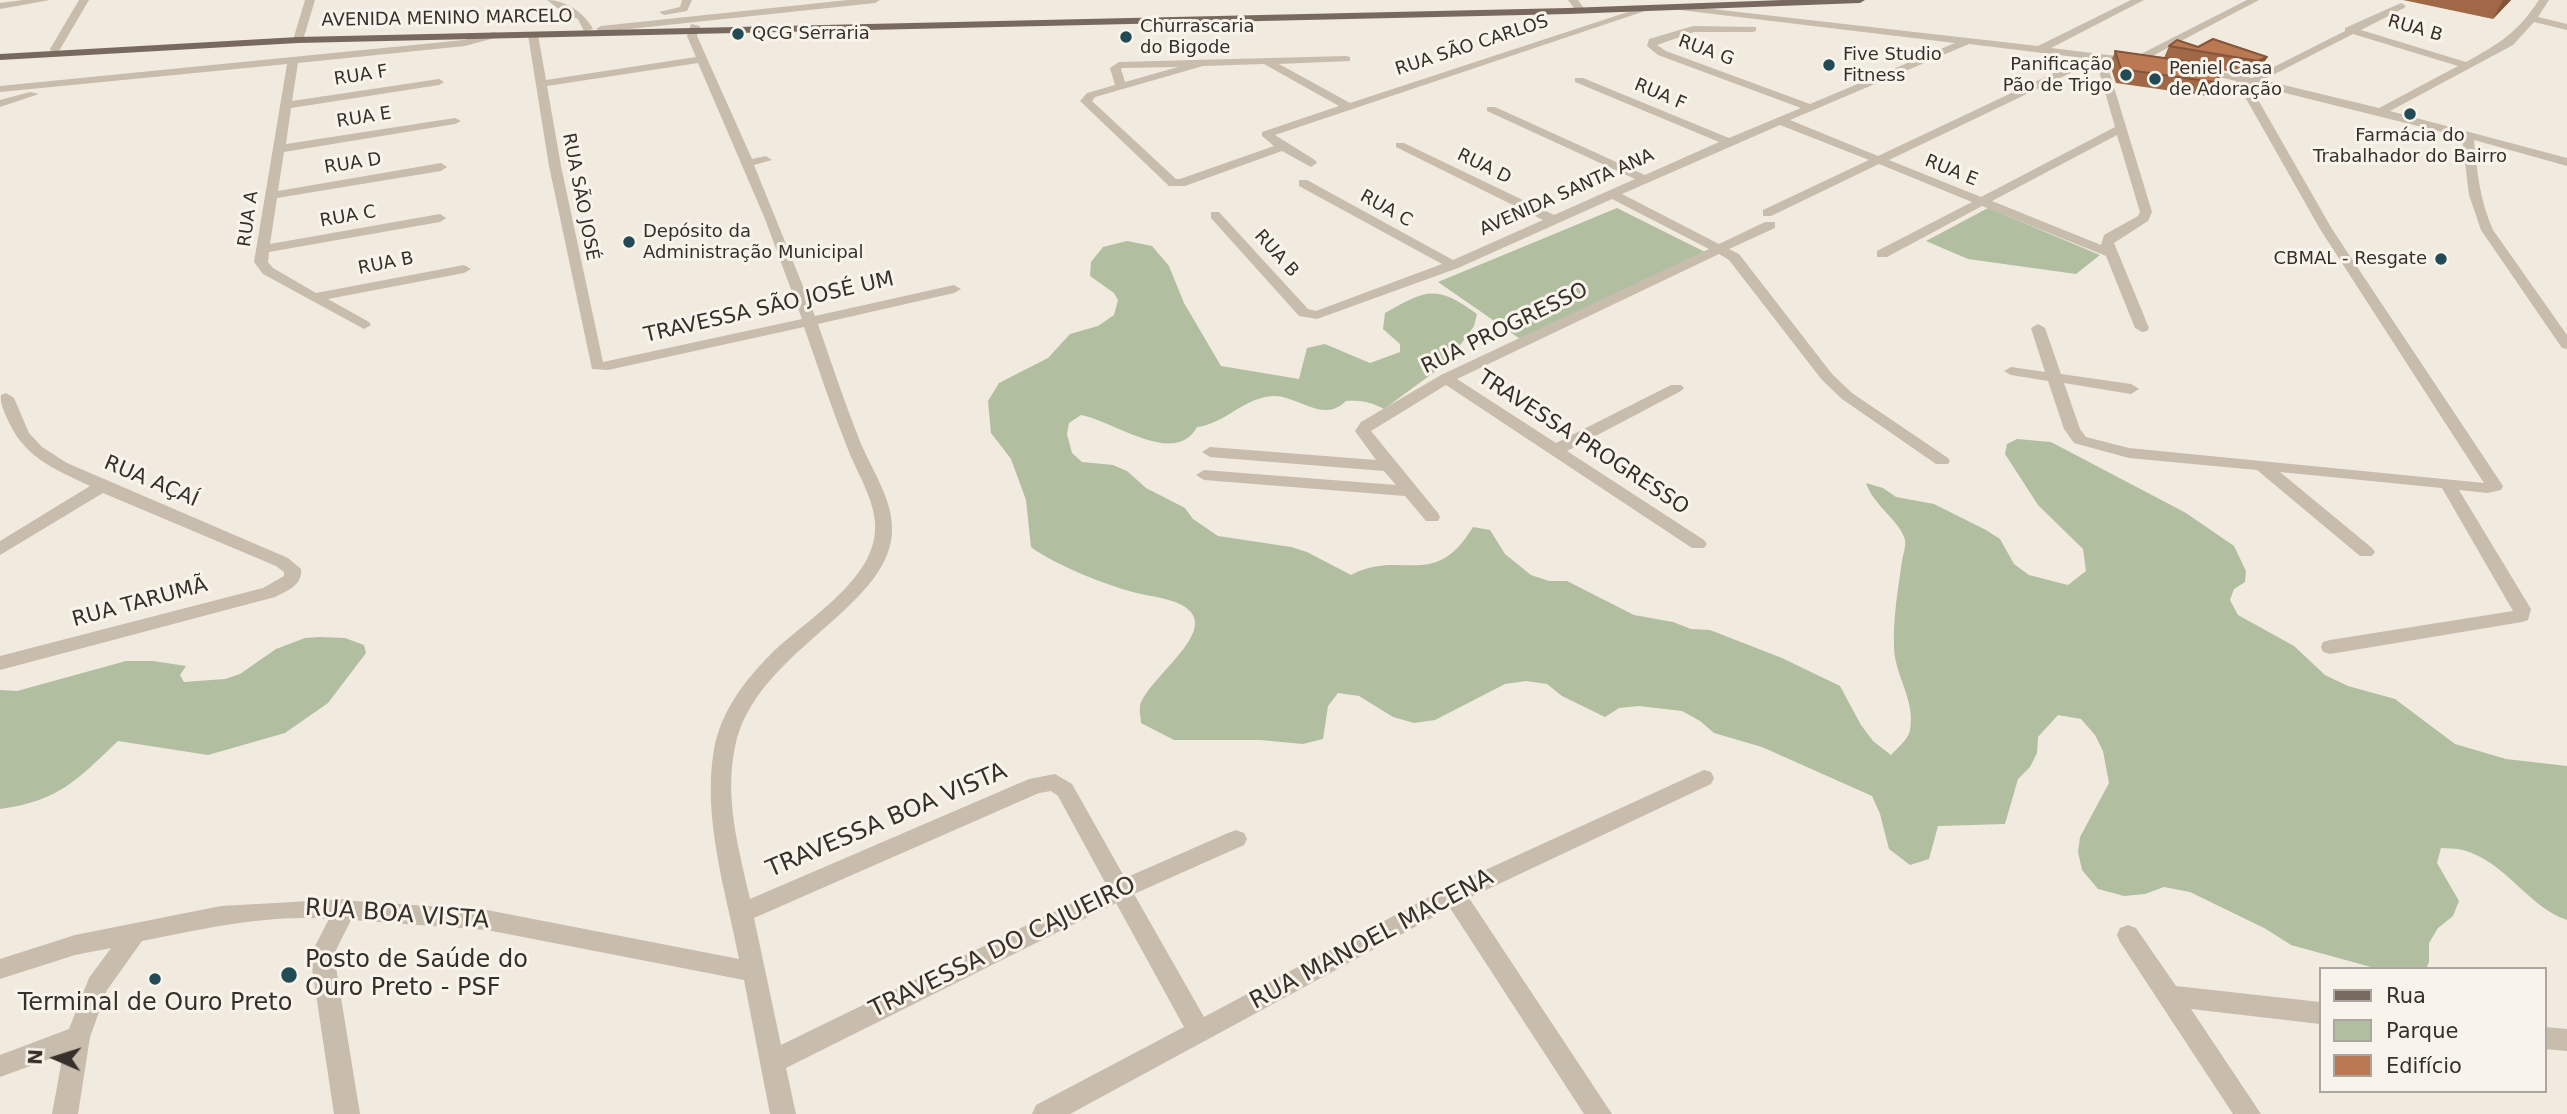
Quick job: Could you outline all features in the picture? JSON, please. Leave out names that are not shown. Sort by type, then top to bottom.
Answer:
[{"type":"main road","name":"AVENIDA MENINO MARCELO","points":[[0,55],[55,49],[300,35],[533,35],[1577,5],[1860,0]]},
{"type":"main road","name":"AVENIDA MENINO MARCELO","points":[[1577,5],[1657,4],[1680,7],[1746,2]]},
{"type":"main road","name":"AVENIDA MENINO MARCELO","points":[[0,55],[300,35],[335,27],[436,33],[694,29]]},
{"type":"street","points":[[0,6],[44,0]]},
{"type":"street","points":[[55,49],[84,0]]},
{"type":"street","points":[[552,0],[567,11],[582,17],[588,29]]},
{"type":"street","points":[[649,23],[650,17],[656,14],[684,9],[687,0]]},
{"type":"street","points":[[738,14],[739,0]]},
{"type":"street","points":[[601,29],[813,3],[875,0]]},
{"type":"street","points":[[2041,49],[2139,0]]},
{"type":"street","points":[[2134,61],[2254,0]]},
{"type":"street","points":[[2381,111],[2509,43],[2532,19],[2544,0]]},
{"type":"street","points":[[1746,2],[1765,15],[2154,64]]},
{"type":"street","name":"RUA SÃO CARLOS","points":[[1283,147],[1266,134],[1657,4]]},
{"type":"street","points":[[2247,80],[2402,5]]},
{"type":"street","points":[[300,35],[305,7]]},
{"type":"street","points":[[1680,7],[1953,39]]},
{"type":"street","points":[[2532,19],[2567,27]]},
{"type":"street","points":[[694,29],[702,59],[782,246],[856,451],[882,510],[883,538],[877,558],[858,585],[788,647],[752,684],[727,736],[720,783],[721,815],[781,1113]]},
{"type":"street","name":"RUA G","points":[[1752,29],[1686,30],[1653,41],[1652,46],[1675,58],[1809,107]]},
{"type":"street","name":"RUA B","points":[[2349,30],[2470,66]]},
{"type":"street","points":[[0,89],[465,43],[494,35]]},
{"type":"street","name":"RUA SÃO JOSÉ","points":[[533,35],[595,364]]},
{"type":"street","name":"AVENIDA SANTA ANA","points":[[1836,96],[1843,89],[1953,39]]},
{"type":"street","name":"AVENIDA SANTA ANA","points":[[1311,315],[1453,265],[1728,142],[1836,96],[1851,93],[1969,41]]},
{"type":"street","points":[[2100,58],[2121,128],[2135,155],[2146,215],[2109,238],[2107,243],[2142,328]]},
{"type":"street","name":"RUA PROGRESSO","points":[[1432,517],[1365,437],[1364,428],[1446,378],[1722,249],[1768,219],[1878,160],[2077,66],[2100,58]]},
{"type":"street","points":[[541,84],[702,59]]},
{"type":"street","points":[[1121,85],[1115,68],[1117,66],[1346,59]]},
{"type":"street","name":"RUA A","points":[[293,61],[261,262],[268,271],[364,325]]},
{"type":"street","points":[[1266,61],[1347,106]]},
{"type":"street","points":[[1205,62],[1121,85],[1091,95],[1086,101],[1173,183],[1181,183],[1283,147],[1311,163]]},
{"type":"street","points":[[2181,68],[2247,80],[2381,111],[2567,162]]},
{"type":"street","name":"RUA F","points":[[1578,80],[1728,142]]},
{"type":"street","points":[[2038,328],[2072,429],[2080,440],[2088,444],[2129,453],[2448,485],[2488,488],[2495,485],[2326,229],[2247,80]]},
{"type":"street","name":"RUA F","points":[[288,105],[439,82]]},
{"type":"street","points":[[0,104],[66,84]]},
{"type":"street","points":[[1491,109],[1646,180]]},
{"type":"street","name":"RUA E","points":[[1779,120],[2110,253]]},
{"type":"street","name":"RUA E","points":[[279,149],[455,121]]},
{"type":"street","points":[[1882,254],[2121,128]]},
{"type":"street","points":[[2468,136],[2474,203],[2480,216],[2567,345]]},
{"type":"street","name":"RUA D","points":[[1400,145],[1553,220]]},
{"type":"street","points":[[747,163],[765,160]]},
{"type":"street","name":"RUA D","points":[[270,196],[441,167]]},
{"type":"street","name":"RUA C","points":[[1303,183],[1453,265]]},
{"type":"street","points":[[1614,195],[1722,249],[1743,267],[1827,377],[1847,396],[1942,461]]},
{"type":"street","name":"RUA B","points":[[1215,215],[1304,313],[1311,315]]},
{"type":"street","name":"RUA C","points":[[262,249],[440,218]]},
{"type":"street","points":[[766,250],[782,246]]},
{"type":"street","name":"RUA B","points":[[315,297],[464,269]]},
{"type":"street","name":"TRAVESSA SÃO JOSÉ UM","points":[[595,364],[608,366],[809,319],[954,289]]},
{"type":"street","points":[[2011,372],[2131,389]]},
{"type":"street","name":"TRAVESSA PROGRESSO","points":[[1446,378],[1698,544]]},
{"type":"street","points":[[1554,450],[1676,388]]},
{"type":"street","name":"RUA AÇAÍ","points":[[6,398],[22,436],[36,450],[102,486],[287,564],[292,569],[293,576],[289,582]]},
{"type":"street","points":[[1210,452],[1389,466]]},
{"type":"street","points":[[2262,465],[2366,552]]},
{"type":"street","points":[[1204,475],[1410,491]]},
{"type":"street","points":[[2330,647],[2522,616],[2522,609],[2448,485]]},
{"type":"street","points":[[0,550],[102,486]]},
{"type":"street","name":"RUA TARUMÃ","points":[[0,663],[269,593],[289,582]]},
{"type":"street","name":"RUA MANOEL MACENA","points":[[1045,1114],[1454,895],[1704,778]]},
{"type":"street","name":"TRAVESSA BOA VISTA","points":[[741,913],[1036,785],[1055,782],[1065,790],[1119,891]]},
{"type":"street","name":"TRAVESSA DO CAJUEIRO","points":[[772,1062],[1119,891],[1236,838]]},
{"type":"street","points":[[1119,891],[1199,1031]]},
{"type":"street","points":[[1454,895],[1599,1114]]},
{"type":"street","points":[[346,908],[325,950],[323,961],[347,1114]]},
{"type":"street","name":"RUA BOA VISTA","points":[[0,969],[75,945],[246,913],[346,908],[488,920],[754,972]]},
{"type":"street","points":[[65,1114],[78,1037],[97,985],[135,933]]},
{"type":"street","points":[[2128,935],[2248,1114]]},
{"type":"street","points":[[2169,996],[2318,1013]]},
{"type":"street","points":[[0,1066],[78,1037]]},
{"type":"street","points":[[2546,1038],[2567,1041]]},
{"type":"green space","points":[[1617,208],[1709,254],[1526,343],[1438,282]]},
{"type":"green space","points":[[1988,208],[2100,255],[2076,274],[1968,259],[1926,241]]},
{"type":"green space","points":[[1127,241],[1152,246],[1169,266],[1184,303],[1221,366],[1299,379],[1307,348],[1325,344],[1370,363],[1400,352],[1400,344],[1383,329],[1385,313],[1421,295],[1441,294],[1477,314],[1474,326],[1448,362],[1384,409],[1366,402],[1346,401],[1329,410],[1320,410],[1283,397],[1263,397],[1217,421],[1197,427],[1187,438],[1174,443],[1159,443],[1142,438],[1081,415],[1069,423],[1067,434],[1072,453],[1082,462],[1113,465],[1127,471],[1146,488],[1185,508],[1193,519],[1218,536],[1291,547],[1307,552],[1351,575],[1386,565],[1431,564],[1445,558],[1459,547],[1473,527],[1490,530],[1505,554],[1531,575],[1549,581],[1567,581],[1634,615],[1673,622],[1691,629],[1710,630],[1782,658],[1840,686],[1861,725],[1873,741],[1891,755],[1907,737],[1911,719],[1894,646],[1896,604],[1905,540],[1898,527],[1874,499],[1866,483],[1883,488],[1896,497],[1934,504],[1986,530],[2000,539],[2014,564],[2029,575],[2068,585],[2086,571],[2083,549],[2038,505],[2005,454],[2007,444],[2017,439],[2051,442],[2186,513],[2234,546],[2246,571],[2245,582],[2234,589],[2230,600],[2238,615],[2294,646],[2325,675],[2348,686],[2395,699],[2455,744],[2506,759],[2567,766],[2567,920],[2540,905],[2478,856],[2463,850],[2441,848],[2437,863],[2459,901],[2453,916],[2438,928],[2429,943],[2427,967],[2371,967],[2291,945],[2266,929],[2190,892],[2164,887],[2145,894],[2124,896],[2098,889],[2082,870],[2078,852],[2080,837],[2109,783],[2103,751],[2095,735],[2081,719],[2058,715],[2038,737],[2037,753],[2030,767],[2018,779],[2005,824],[1938,826],[1929,859],[1910,865],[1889,849],[1880,814],[1872,796],[1762,747],[1714,733],[1682,711],[1639,706],[1619,708],[1605,717],[1562,696],[1547,684],[1526,681],[1505,684],[1435,720],[1414,723],[1393,717],[1359,696],[1338,693],[1328,706],[1323,739],[1303,744],[1260,740],[1174,740],[1141,723],[1140,707],[1147,693],[1186,645],[1194,630],[1193,616],[1180,604],[1088,577],[1031,547],[1026,500],[1011,459],[991,433],[988,401],[999,383],[1048,358],[1070,334],[1098,326],[1114,315],[1118,300],[1114,293],[1090,276],[1091,262],[1103,247]]},
{"type":"green space","points":[[305,638],[345,638],[364,645],[366,653],[328,703],[285,733],[208,755],[118,741],[66,787],[38,800],[0,809],[0,690],[17,691],[126,661],[153,661],[186,666],[180,675],[184,682],[225,679],[240,674],[276,649]]},
{"type":"building","points":[[2213,39],[2267,57],[2258,61],[2169,46],[2177,40],[2198,47]]},
{"type":"building","points":[[2115,51],[2213,65],[2221,83],[2121,69]]},
{"type":"place","name":"QCG Serraria","points":[[738,34]]},
{"type":"place","name":"Churrascaria do Bigode","points":[[1126,37]]},
{"type":"place","name":"Five Studio Fitness","points":[[1829,65]]},
{"type":"place","name":"Panificação Pão de Trigo","points":[[2126,75]]},
{"type":"place","name":"Peniel Casa de Adoração","points":[[2155,79]]},
{"type":"place","name":"Farmácia do Trabalhador do Bairro","points":[[2410,114]]},
{"type":"place","name":"Depósito da Administração Municipal","points":[[629,242]]},
{"type":"place","name":"CBMAL - Resgate","points":[[2441,259]]},
{"type":"place","name":"Posto de Saúde do Ouro Preto - PSF","points":[[289,975]]},
{"type":"place","name":"Terminal de Ouro Preto","points":[[155,979]]}]
